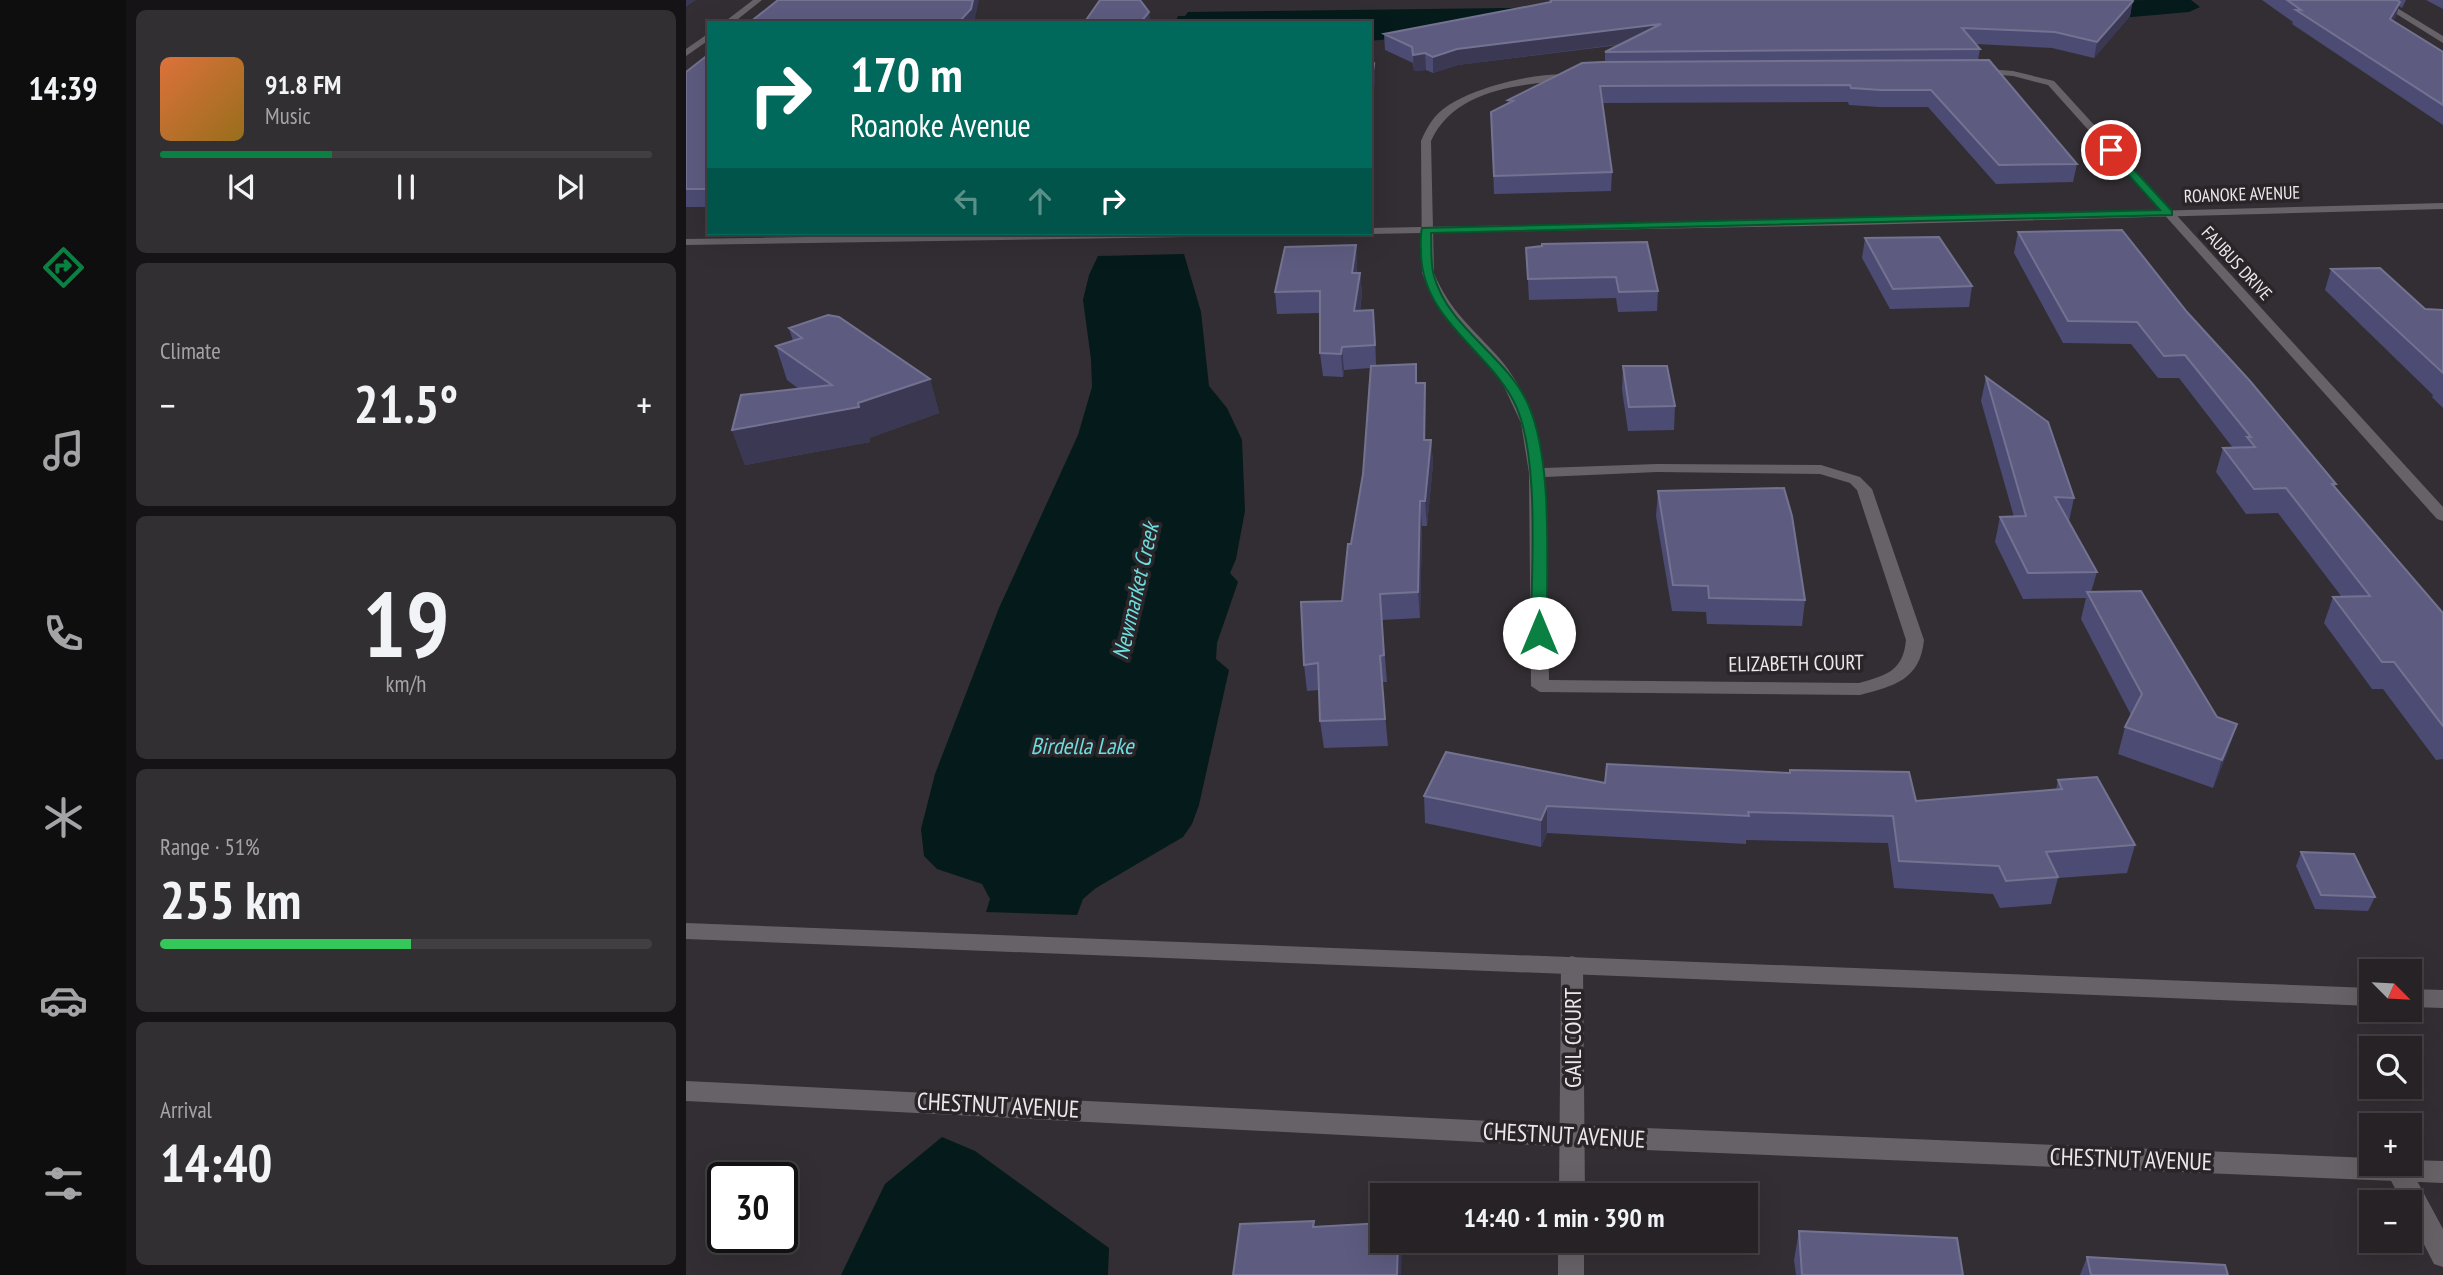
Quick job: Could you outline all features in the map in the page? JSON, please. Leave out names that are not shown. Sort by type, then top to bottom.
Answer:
[{"type":"street","points":[[730,21],[758,0]]},
{"type":"street","points":[[2378,0],[2443,40]]},
{"type":"street","points":[[686,53],[707,37]]},
{"type":"street","name":"FAUBUS DRIVE","points":[[1966,71],[2036,76],[2051,83],[2443,516]]},
{"type":"street","points":[[1426,230],[1426,141],[1433,124],[1440,117],[1464,100],[1485,92],[1546,79],[1581,76]]},
{"type":"street","name":"ROANOKE AVENUE","points":[[1372,231],[2443,206]]},
{"type":"street","name":"ELIZABETH COURT","points":[[1426,230],[1427,273],[1434,293],[1447,313],[1505,376],[1521,403],[1532,433],[1537,473],[1540,686],[1860,689],[1890,680],[1907,669],[1915,655],[1915,640],[1864,489],[1855,480],[1821,470],[1657,468],[1537,473]]},
{"type":"street","points":[[686,242],[994,235]]},
{"type":"street","points":[[686,930],[2359,997]]},
{"type":"street","name":"GAIL COURT","points":[[1572,965],[1572,1183]]},
{"type":"street","points":[[2422,998],[2443,999]]},
{"type":"street","name":"CHESTNUT AVENUE","points":[[686,1091],[1572,1136],[2359,1169]]},
{"type":"street","name":"CHESTNUT AVENUE","points":[[2422,1172],[2443,1172]]},
{"type":"street","points":[[2402,1176],[2443,1255]]},
{"type":"street","points":[[1571,1253],[1571,1275]]},
{"type":"water","points":[[2191,0],[2200,7],[2189,12],[2120,18],[1372,41],[1372,21],[1176,21],[1178,16],[1185,16],[1188,12]]},
{"type":"water","name":"Birdella Lake","points":[[1184,254],[1201,312],[1209,386],[1227,408],[1242,440],[1245,511],[1236,559],[1230,573],[1238,582],[1217,643],[1216,659],[1229,670],[1199,805],[1192,824],[1183,837],[1096,888],[1083,899],[1077,915],[986,912],[990,899],[982,884],[937,869],[924,856],[921,829],[935,774],[999,608],[1078,435],[1092,387],[1083,300],[1089,275],[1098,256]]},
{"type":"water","points":[[942,1137],[975,1151],[1109,1248],[1108,1275],[841,1275],[885,1184]]},
{"type":"building","points":[[778,0],[973,0],[971,9],[960,21],[752,21]]},
{"type":"building","points":[[1100,0],[1140,0],[1149,12],[1142,21],[1085,21]]},
{"type":"building","points":[[1551,0],[2133,1],[2097,42],[2055,32],[1962,28],[1980,49],[1605,52],[1661,24],[1457,49],[1433,57],[1425,53],[1413,55],[1412,47],[1384,34]]},
{"type":"building","points":[[2287,0],[2400,2],[2390,19],[2443,52],[2443,105],[2296,10],[2301,10]]},
{"type":"building","points":[[707,56],[707,189],[686,189],[686,72]]},
{"type":"building","points":[[1989,60],[2077,164],[1999,165],[1931,90],[1881,90],[1851,88],[1850,85],[1600,86],[1612,172],[1494,176],[1491,112],[1513,101],[1508,100],[1582,63]]},
{"type":"building","points":[[2122,230],[2187,312],[2250,381],[2336,484],[2332,484],[2443,613],[2443,726],[2394,662],[2382,662],[2333,597],[2370,596],[2286,488],[2254,489],[2223,448],[2255,447],[2247,437],[2251,437],[2185,355],[2164,356],[2137,322],[2068,321],[2018,232]]},
{"type":"building","points":[[1939,237],[1972,286],[1893,289],[1865,238]]},
{"type":"building","points":[[1647,242],[1658,291],[1619,292],[1616,277],[1528,279],[1526,248],[1542,244]]},
{"type":"building","points":[[1356,245],[1352,273],[1360,273],[1354,311],[1373,310],[1375,345],[1342,347],[1341,354],[1320,353],[1320,291],[1275,292],[1285,247]]},
{"type":"building","points":[[2380,268],[2425,309],[2443,310],[2443,373],[2331,269]]},
{"type":"building","points":[[828,315],[839,317],[930,379],[858,403],[859,407],[732,430],[741,395],[832,385],[776,346],[802,338],[789,328]]},
{"type":"building","points":[[1416,364],[1416,383],[1425,383],[1424,440],[1431,440],[1425,501],[1420,501],[1418,592],[1380,594],[1384,655],[1380,656],[1385,719],[1320,721],[1318,663],[1304,665],[1301,602],[1342,601],[1348,544],[1351,544],[1363,474],[1371,366]]},
{"type":"building","points":[[1623,366],[1667,366],[1675,406],[1629,407]]},
{"type":"building","points":[[1986,377],[2048,422],[2074,498],[2055,497],[2097,572],[2028,573],[2000,517],[2026,516]]},
{"type":"building","points":[[1784,488],[1792,516],[1805,600],[1709,598],[1708,586],[1673,585],[1658,491]]},
{"type":"building","points":[[2141,591],[2217,717],[2237,724],[2222,760],[2125,727],[2142,694],[2087,592]]},
{"type":"building","points":[[1446,752],[1605,783],[1607,764],[1790,773],[1790,770],[1909,772],[1916,801],[2062,789],[2058,780],[2097,777],[2135,845],[2046,852],[2058,877],[2006,881],[1999,866],[1899,861],[1893,816],[1748,812],[1749,816],[1547,806],[1541,820],[1424,796]]},
{"type":"building","points":[[2301,852],[2354,854],[2375,897],[2321,895]]},
{"type":"building","points":[[1314,1221],[1313,1227],[1370,1224],[1370,1253],[1398,1253],[1397,1275],[1233,1275],[1240,1224]]},
{"type":"building","points":[[1799,1231],[1957,1238],[1963,1275],[1802,1275]]},
{"type":"building","points":[[2087,1257],[2225,1265],[2228,1275],[2091,1275]]},
{"type":"route","points":[[1539,633],[1537,473],[1532,433],[1521,403],[1505,376],[1447,313],[1434,293],[1427,273],[1426,230],[2168,213],[2111,150]]},
{"type":"water label","name":"Newmarket Creek","points":[[1135,591]]}]
